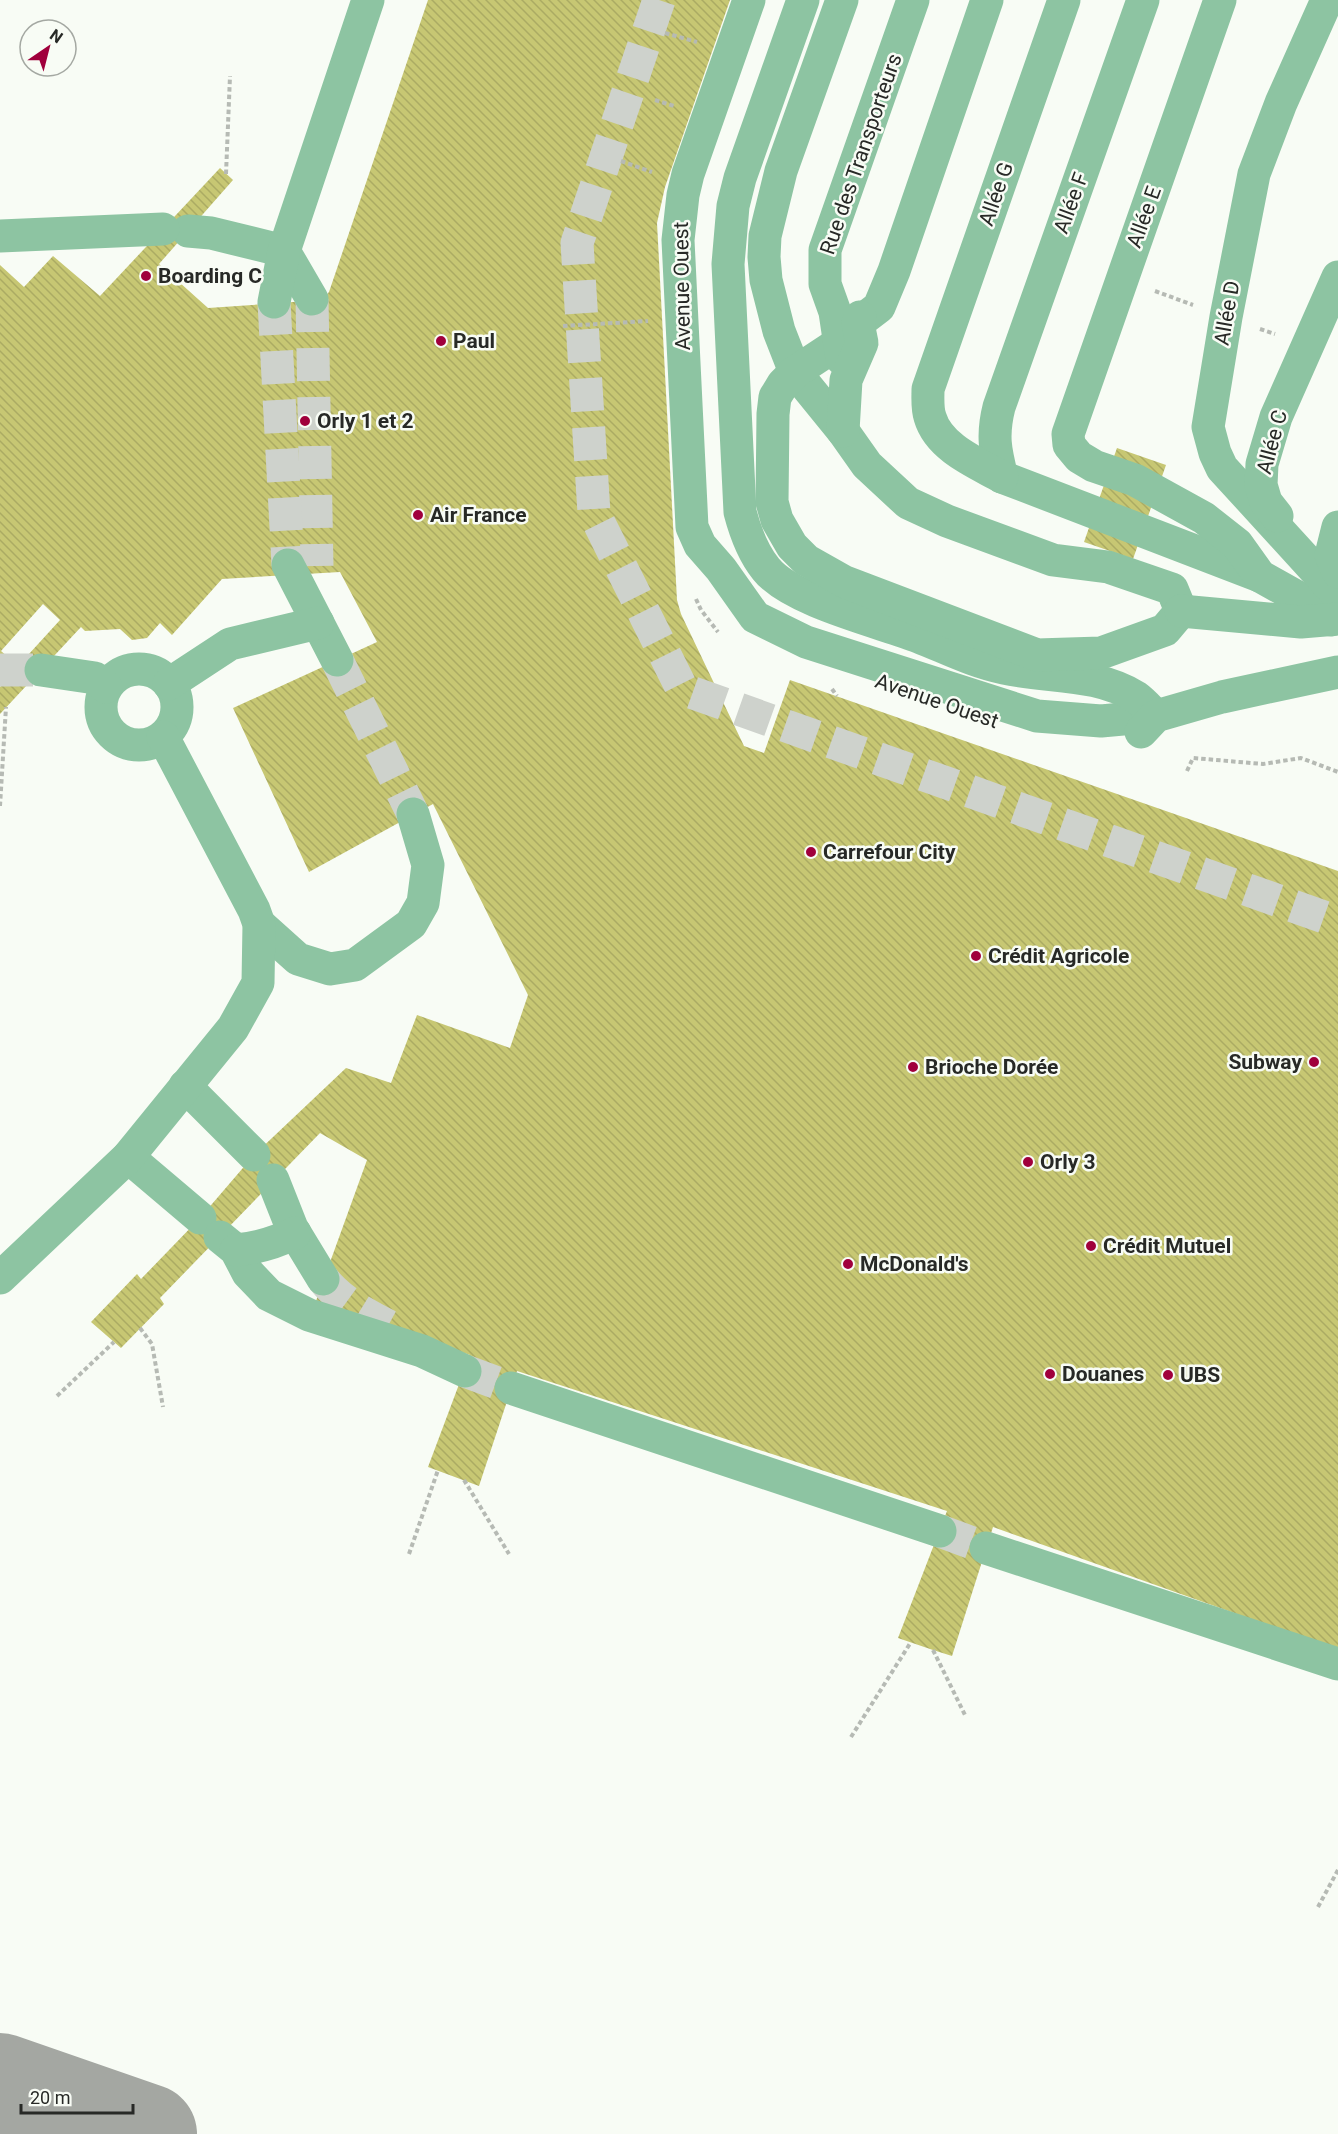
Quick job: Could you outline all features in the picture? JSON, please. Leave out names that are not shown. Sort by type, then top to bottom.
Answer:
[{"type":"lane","points":[[274,302],[284,250],[368,0]]},
{"type":"lane","name":"Avenue Ouest","points":[[749,0],[688,174],[678,240],[692,527],[700,545],[721,569],[755,618],[806,642],[1037,716],[1101,721],[1156,716],[1222,697],[1338,672]]},
{"type":"lane","points":[[803,0],[740,178],[729,235],[728,264],[740,512],[745,531],[766,570],[783,584],[805,597],[940,645],[981,663],[1016,670],[1097,680],[1137,698],[1156,716]]},
{"type":"lane","points":[[842,0],[782,171],[765,236],[766,280],[779,331],[795,372],[843,431],[867,465],[908,503],[1053,560],[1108,567],[1173,589],[1181,612]]},
{"type":"lane","name":"Rue des Transporteurs","points":[[843,431],[848,333],[835,312],[825,284],[825,250],[913,0]]},
{"type":"lane","points":[[848,333],[881,245],[965,0]]},
{"type":"lane","points":[[987,0],[894,271],[879,307],[795,372],[783,384],[776,397],[773,414],[772,502],[777,520],[792,546],[806,560],[823,571],[849,584],[1037,655],[1101,653],[1164,630],[1181,612]]},
{"type":"lane","name":"Allée G","points":[[1002,477],[960,454],[935,431],[929,417],[928,389],[1064,0]]},
{"type":"lane","name":"Allée F","points":[[1002,477],[994,449],[994,426],[999,407],[1143,0]]},
{"type":"lane","name":"Allée E","points":[[1220,0],[1068,434],[1069,445],[1079,457],[1094,466],[1135,480],[1204,518],[1237,544],[1260,576]]},
{"type":"lane","name":"Allée D","points":[[1327,0],[1281,103],[1254,174],[1226,317],[1208,428],[1222,468],[1336,606]]},
{"type":"lane","points":[[0,236],[175,230],[212,233],[284,250],[312,299]]},
{"type":"lane","name":"Allée C","points":[[1336,606],[1266,502],[1261,485],[1262,464],[1276,417],[1338,277]]},
{"type":"lane","points":[[1002,477],[1260,576],[1308,603],[1336,606]]},
{"type":"lane","points":[[1338,527],[1331,555],[1338,572]]},
{"type":"lane","points":[[295,578],[337,660]]},
{"type":"lane","points":[[1181,612],[1301,622],[1336,606]]},
{"type":"lane","points":[[169,684],[230,644],[318,623]]},
{"type":"lane","points":[[137,669],[160,675],[169,684],[175,694],[176,718],[171,729],[163,737],[138,746],[124,743],[113,736],[105,725],[101,713],[101,700],[106,687],[115,677],[126,671],[137,669]]},
{"type":"lane","points":[[41,670],[95,678],[106,687]]},
{"type":"lane","points":[[0,1278],[128,1157],[232,1028],[258,983],[259,924],[254,910],[163,737]]},
{"type":"lane","points":[[259,924],[298,959],[330,969],[355,965],[411,924],[423,903],[428,865],[413,814]]},
{"type":"lane","points":[[186,1086],[264,1168],[295,1233],[324,1279]]},
{"type":"lane","points":[[128,1157],[219,1235],[248,1273],[269,1295],[309,1315],[422,1351],[465,1371]]},
{"type":"lane","points":[[219,1235],[261,1247],[295,1233]]},
{"type":"lane","points":[[388,1326],[422,1351]]},
{"type":"lane","points":[[511,1388],[940,1531]]},
{"type":"lane","points":[[986,1548],[1338,1664]]},
{"type":"path","points":[[226,174],[230,76]]},
{"type":"path","points":[[563,326],[682,319]]},
{"type":"path","points":[[0,806],[6,707]]},
{"type":"path","points":[[1187,771],[1192,758],[1263,764],[1301,758],[1338,772]]},
{"type":"path","points":[[140,1328],[152,1344],[163,1407]]},
{"type":"path","points":[[57,1396],[114,1342]]},
{"type":"path","points":[[409,1554],[438,1470]]},
{"type":"path","points":[[464,1480],[509,1554]]},
{"type":"path","points":[[851,1737],[910,1642]]},
{"type":"path","points":[[933,1650],[966,1717]]},
{"type":"path","points":[[1318,1907],[1338,1870]]},
{"type":"building","name":"Orly 3","points":[[428,0],[730,0],[665,187],[657,223],[677,600],[681,614],[744,746],[764,753],[790,680],[1338,871],[1338,1650],[993,1527],[952,1656],[933,1650],[898,1638],[947,1511],[517,1371],[479,1486],[428,1467],[470,1355],[316,1301],[367,1160],[320,1133],[160,1298],[164,1304],[121,1348],[91,1322],[137,1274],[141,1279],[200,1218],[254,1155],[346,1068],[391,1083],[417,1015],[510,1048],[528,995],[433,804],[309,872],[233,708],[377,642],[340,572],[222,579],[172,635],[160,623],[147,638],[132,640],[120,629],[85,631],[81,627],[0,714],[0,687],[5,681],[0,676],[0,265],[24,287],[53,256],[100,296],[220,168],[233,180],[159,264],[208,308],[322,300],[329,292]],"holes":[[[43,604],[60,620],[18,666],[1,651]]]},
{"type":"building","points":[[1117,448],[1166,465],[1133,559],[1084,542]]},
{"type":"taxiway","points":[[0,2083],[147,2134]]},
{"type":"tunnel","points":[[659,0],[577,243],[594,513],[682,689],[1338,922]]},
{"type":"tunnel","points":[[312,299],[317,566]]},
{"type":"tunnel","points":[[274,302],[288,565]]},
{"type":"tunnel","points":[[337,660],[413,814]]},
{"type":"tunnel","points":[[0,670],[41,670]]},
{"type":"tunnel","points":[[323,1279],[345,1300],[388,1326]]},
{"type":"tunnel","points":[[465,1371],[511,1388]]},
{"type":"tunnel","points":[[940,1531],[986,1548]]},
{"type":"place","name":"Boarding C","points":[[146,276]]},
{"type":"place","name":"Paul","points":[[441,341]]},
{"type":"place","name":"Orly 1 et 2","points":[[305,421]]},
{"type":"place","name":"Air France","points":[[418,515]]},
{"type":"place","name":"Carrefour City","points":[[811,852]]},
{"type":"place","name":"Crédit Agricole","points":[[976,956]]},
{"type":"place","name":"Subway","points":[[1314,1062]]},
{"type":"place","name":"Brioche Dorée","points":[[913,1067]]},
{"type":"place","name":"Orly 3","points":[[1028,1162]]},
{"type":"place","name":"Crédit Mutuel","points":[[1091,1246]]},
{"type":"place","name":"McDonald's","points":[[848,1264]]},
{"type":"place","name":"Douanes","points":[[1050,1374]]},
{"type":"place","name":"UBS","points":[[1168,1375]]}]
